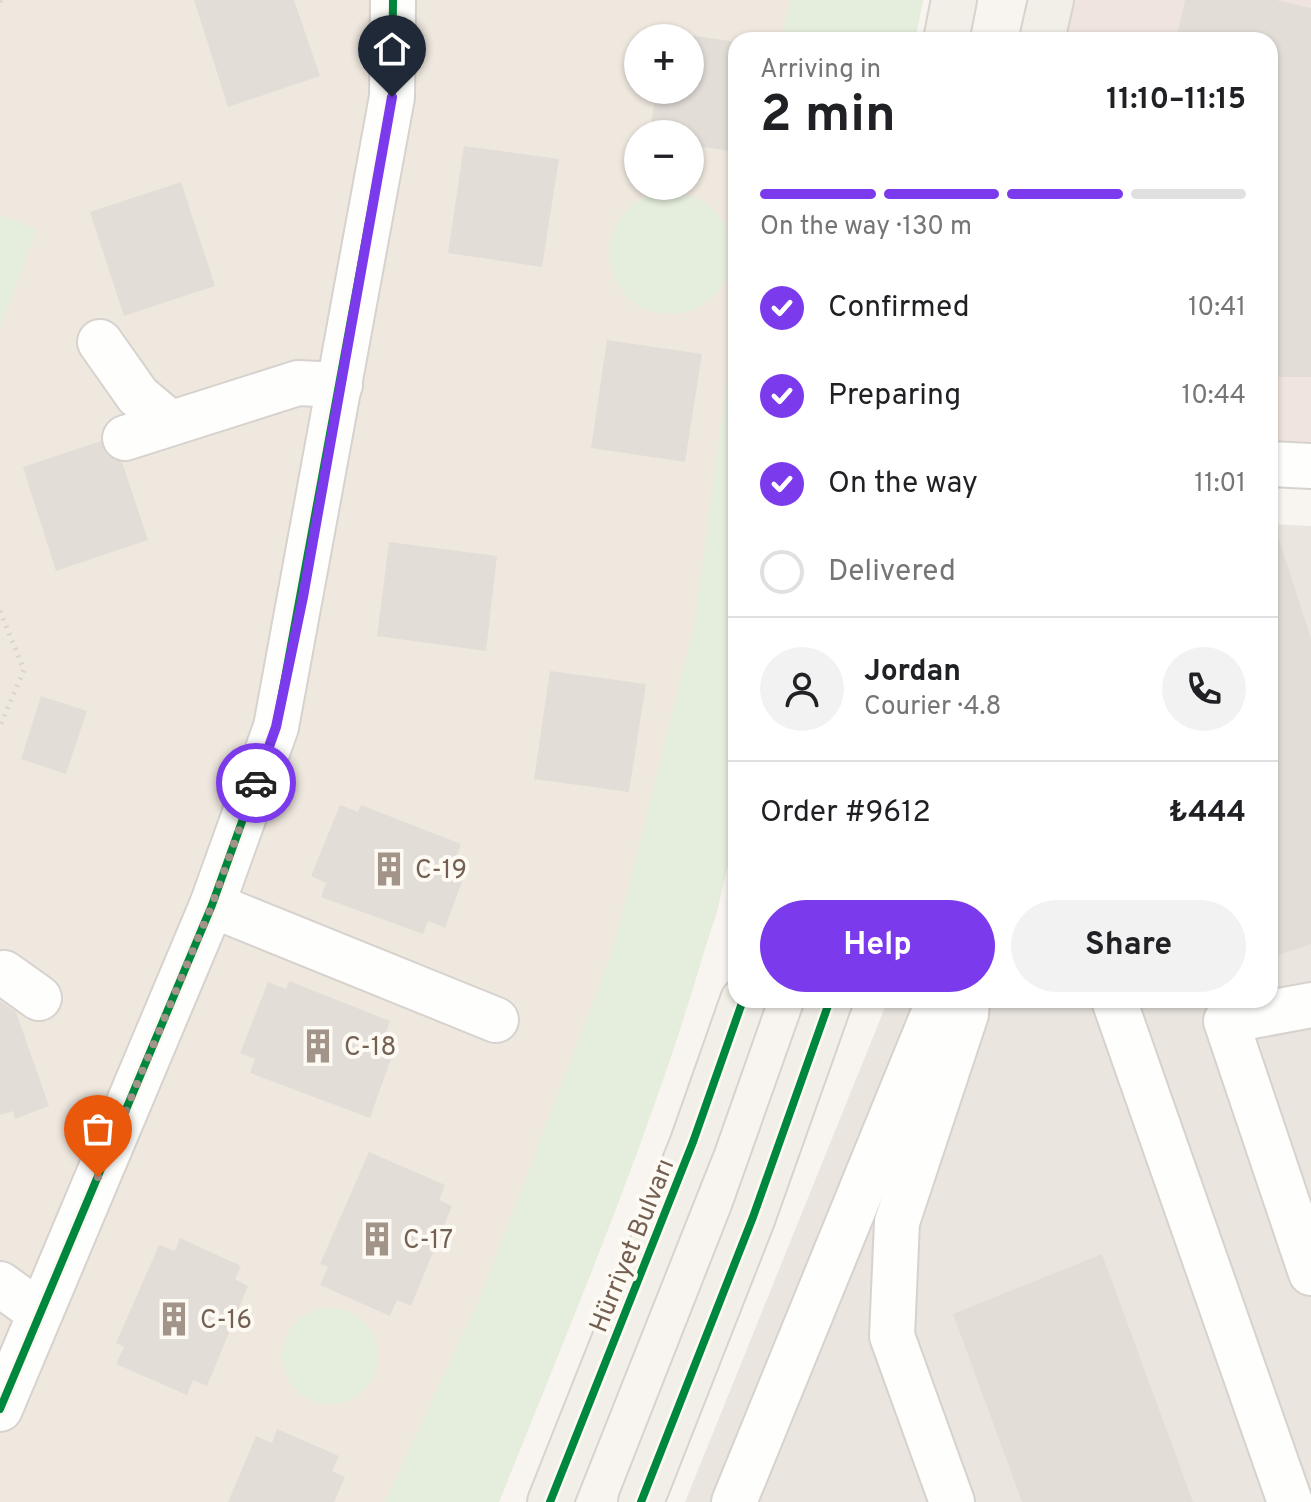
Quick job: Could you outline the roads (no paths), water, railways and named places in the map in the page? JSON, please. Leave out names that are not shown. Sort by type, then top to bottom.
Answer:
[{"type":"main road","points":[[948,32],[954,0]]},
{"type":"main road","points":[[1044,32],[1051,0]]},
{"type":"main road","name":"Hürriyet Bulvarı","points":[[550,1502],[693,1142],[740,1008]]},
{"type":"main road","points":[[641,1502],[753,1217],[827,1008]]},
{"type":"street","points":[[0,1409],[212,905],[276,727],[392,97],[393,0]]},
{"type":"street","points":[[100,342],[138,396],[169,422]]},
{"type":"street","points":[[125,438],[298,383],[340,385]]},
{"type":"street","points":[[1278,464],[1311,466]]},
{"type":"street","points":[[212,905],[496,1020]]},
{"type":"street","points":[[0,975],[4,973],[39,998]]},
{"type":"street","points":[[1311,1005],[1226,1021],[1311,1273]]},
{"type":"street","points":[[734,1502],[936,1008]]},
{"type":"street","points":[[952,1502],[892,1336],[897,1222],[966,1008]]},
{"type":"street","points":[[1117,1008],[1290,1502]]},
{"type":"street","points":[[0,1284],[40,1313]]},
{"type":"place","name":"C-19","points":[[389,869]]},
{"type":"place","name":"C-18","points":[[318,1046]]},
{"type":"place","name":"C-17","points":[[377,1239]]},
{"type":"place","name":"C-16","points":[[174,1319]]}]
